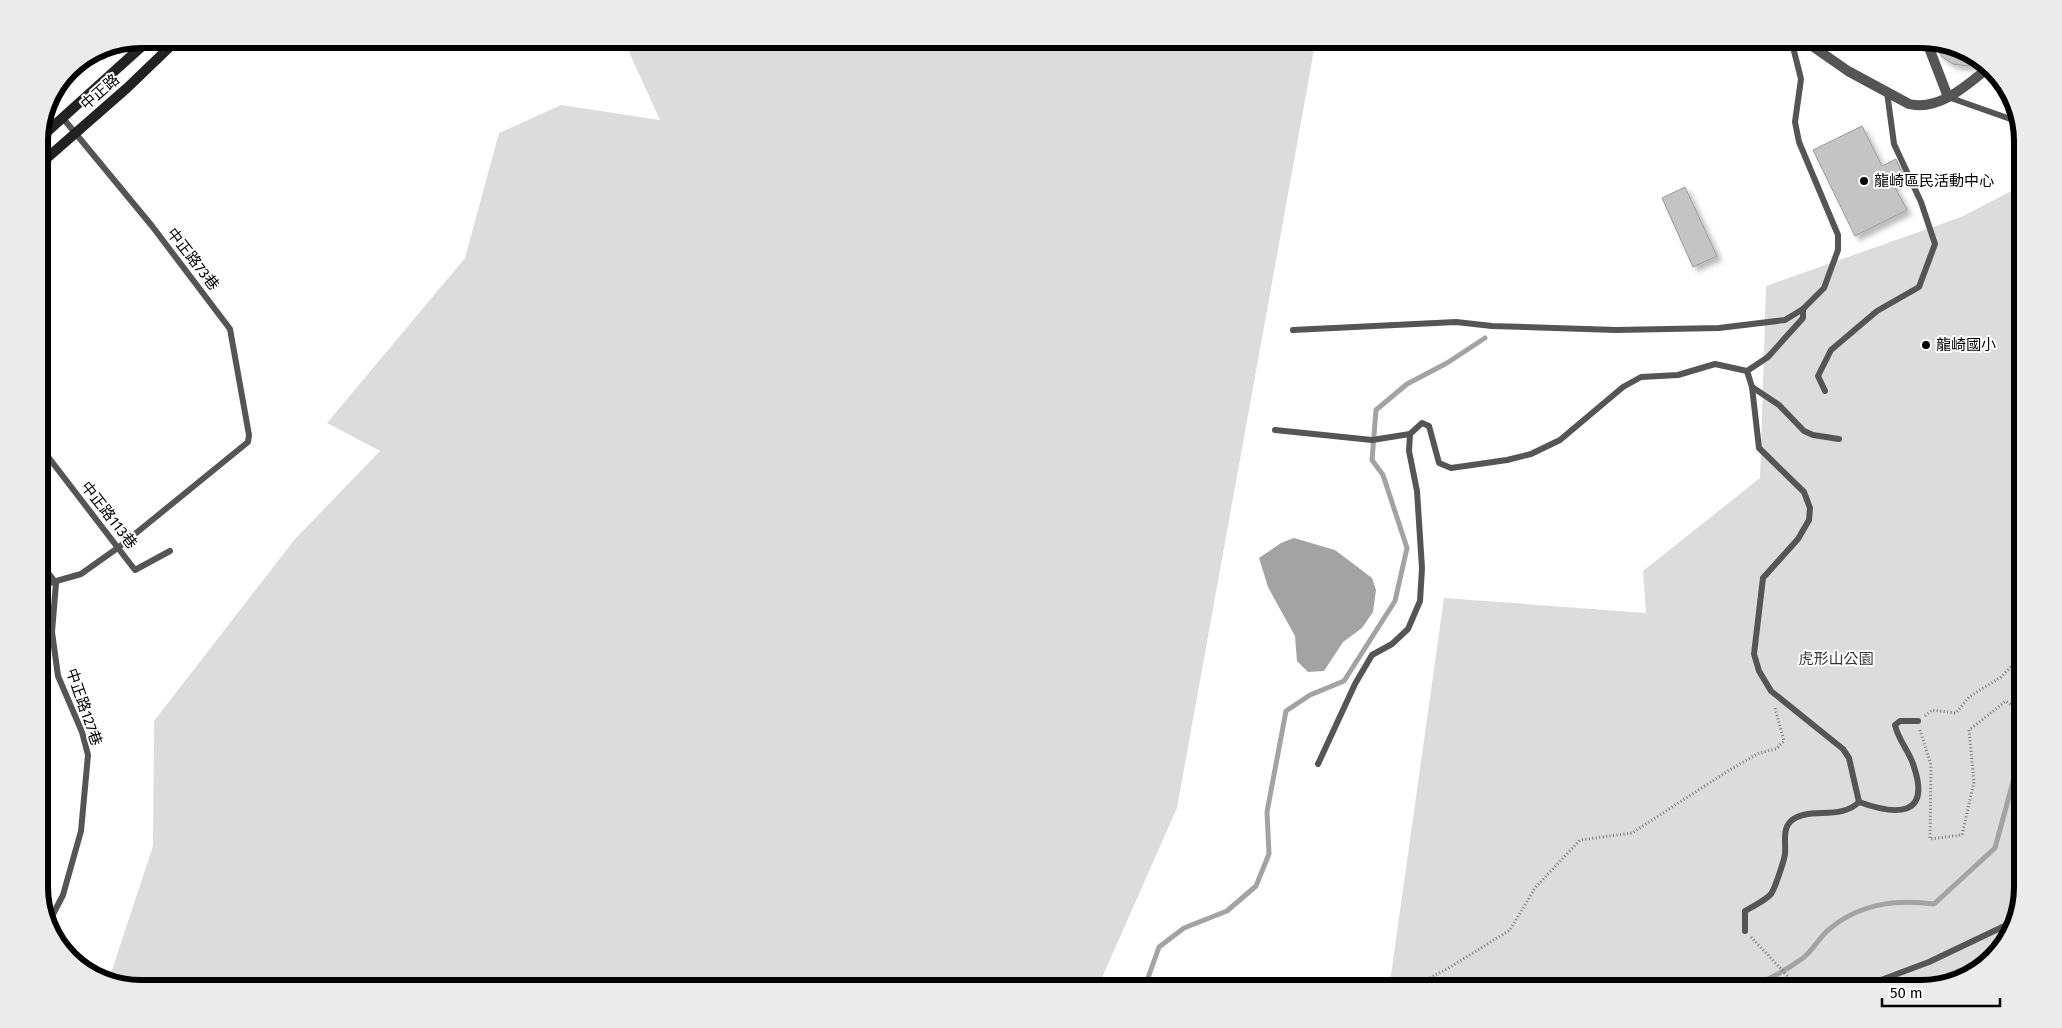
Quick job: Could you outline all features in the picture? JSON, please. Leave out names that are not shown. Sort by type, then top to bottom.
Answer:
[{"type":"main road","name":"中正路","points":[[48,130],[140,48]]},
{"type":"main road","name":"中正路","points":[[48,157],[127,88],[169,48]]},
{"type":"street","points":[[1815,48],[1848,71],[1909,104],[1919,106],[1937,103],[1983,71]]},
{"type":"street","points":[[1929,48],[1948,96]]},
{"type":"lane","points":[[1293,330],[1456,322],[1492,326],[1616,330],[1719,328],[1785,320],[1803,309],[1824,288],[1838,250],[1838,235],[1799,142],[1795,122],[1801,79],[1793,48]]},
{"type":"lane","points":[[1825,391],[1818,376],[1831,350],[1877,311],[1919,287],[1935,244],[1921,202],[1894,144],[1886,92]]},
{"type":"lane","points":[[1948,96],[2012,119]]},
{"type":"lane","name":"中正路73巷","points":[[62,117],[157,233],[230,329],[249,435],[248,442],[119,547]]},
{"type":"lane","points":[[1275,430],[1372,440],[1410,434],[1422,423],[1429,426],[1439,463],[1451,468],[1507,460],[1531,454],[1560,440],[1623,387],[1640,377],[1678,375],[1715,364],[1747,371],[1768,357],[1803,318],[1803,309]]},
{"type":"lane","points":[[1747,371],[1752,388],[1759,448],[1804,492],[1810,508],[1809,520],[1798,539],[1764,578],[1754,654],[1759,670],[1771,691],[1843,748],[1849,758],[1859,802]]},
{"type":"lane","points":[[1752,388],[1779,405],[1804,431],[1813,435],[1839,439]]},
{"type":"lane","points":[[1318,764],[1355,684],[1372,655],[1392,644],[1408,629],[1420,601],[1422,568],[1417,491],[1409,450],[1410,434]]},
{"type":"lane","name":"中正路113巷","points":[[48,456],[135,570],[170,551]]},
{"type":"lane","points":[[48,584],[81,574],[119,547]]},
{"type":"lane","points":[[48,573],[56,583]]},
{"type":"lane","name":"中正路127巷","points":[[52,915],[63,895],[81,831],[88,755],[82,732],[58,676],[52,632],[56,583]]},
{"type":"lane","points":[[1859,802],[1882,810],[1909,808],[1916,804],[1919,798],[1914,767],[1895,725],[1900,720],[1918,721]]},
{"type":"lane","points":[[1745,931],[1745,911],[1771,894],[1785,856],[1785,833],[1789,822],[1798,816],[1853,808],[1859,802]]},
{"type":"lane","points":[[1881,980],[1929,962],[2006,926]]},
{"type":"path","points":[[1918,721],[1932,710],[1956,713],[1969,697],[2001,677],[2014,664]]},
{"type":"path","points":[[1426,980],[1510,930],[1535,888],[1580,840],[1632,833],[1728,771],[1759,753],[1776,749],[1784,741],[1771,691]]},
{"type":"path","points":[[1930,839],[1962,835],[1974,782],[1969,730],[2006,701],[2014,707]]},
{"type":"path","points":[[1745,931],[1791,980]]},
{"type":"green space","points":[[627,48],[1314,48],[1177,808],[1101,980],[129,980],[110,975],[153,846],[154,721],[295,539],[380,451],[327,423],[465,258],[499,133],[561,105],[660,120]]},
{"type":"green space","points":[[112,52],[104,61],[99,58]]},
{"type":"green space","name":"虎形山公園","points":[[2014,190],[2014,899],[2010,917],[1999,939],[1973,965],[1957,973],[1933,980],[1390,980],[1444,598],[1646,613],[1643,571],[1760,478],[1766,286],[1961,217]]},
{"type":"shaded area","points":[[1294,538],[1335,550],[1372,578],[1376,590],[1373,612],[1362,628],[1343,642],[1324,671],[1308,672],[1297,661],[1295,636],[1268,587],[1259,558],[1281,543]]},
{"type":"building","points":[[1938,49],[1951,52],[1974,64],[1968,66],[1953,64],[1942,57]]},
{"type":"building","name":"龍崎區民活動中心","points":[[1862,126],[1882,166],[1896,159],[1904,178],[1893,184],[1907,210],[1855,236],[1813,150]]},
{"type":"building","points":[[1685,187],[1717,256],[1693,267],[1662,198]]},
{"type":"waterway","points":[[1147,980],[1159,947],[1184,928],[1227,911],[1256,886],[1269,854],[1267,812],[1286,711],[1310,695],[1344,681],[1395,601],[1407,548],[1383,475],[1372,460],[1376,410],[1407,384],[1447,363],[1485,338]]},
{"type":"waterway","points":[[1766,980],[1803,958],[1826,932],[1850,915],[1890,903],[1934,904],[1995,848],[2014,778]]},
{"type":"place","name":"龍崎區民活動中心","points":[[1864,181]]},
{"type":"place","name":"龍崎國小","points":[[1926,345]]}]
